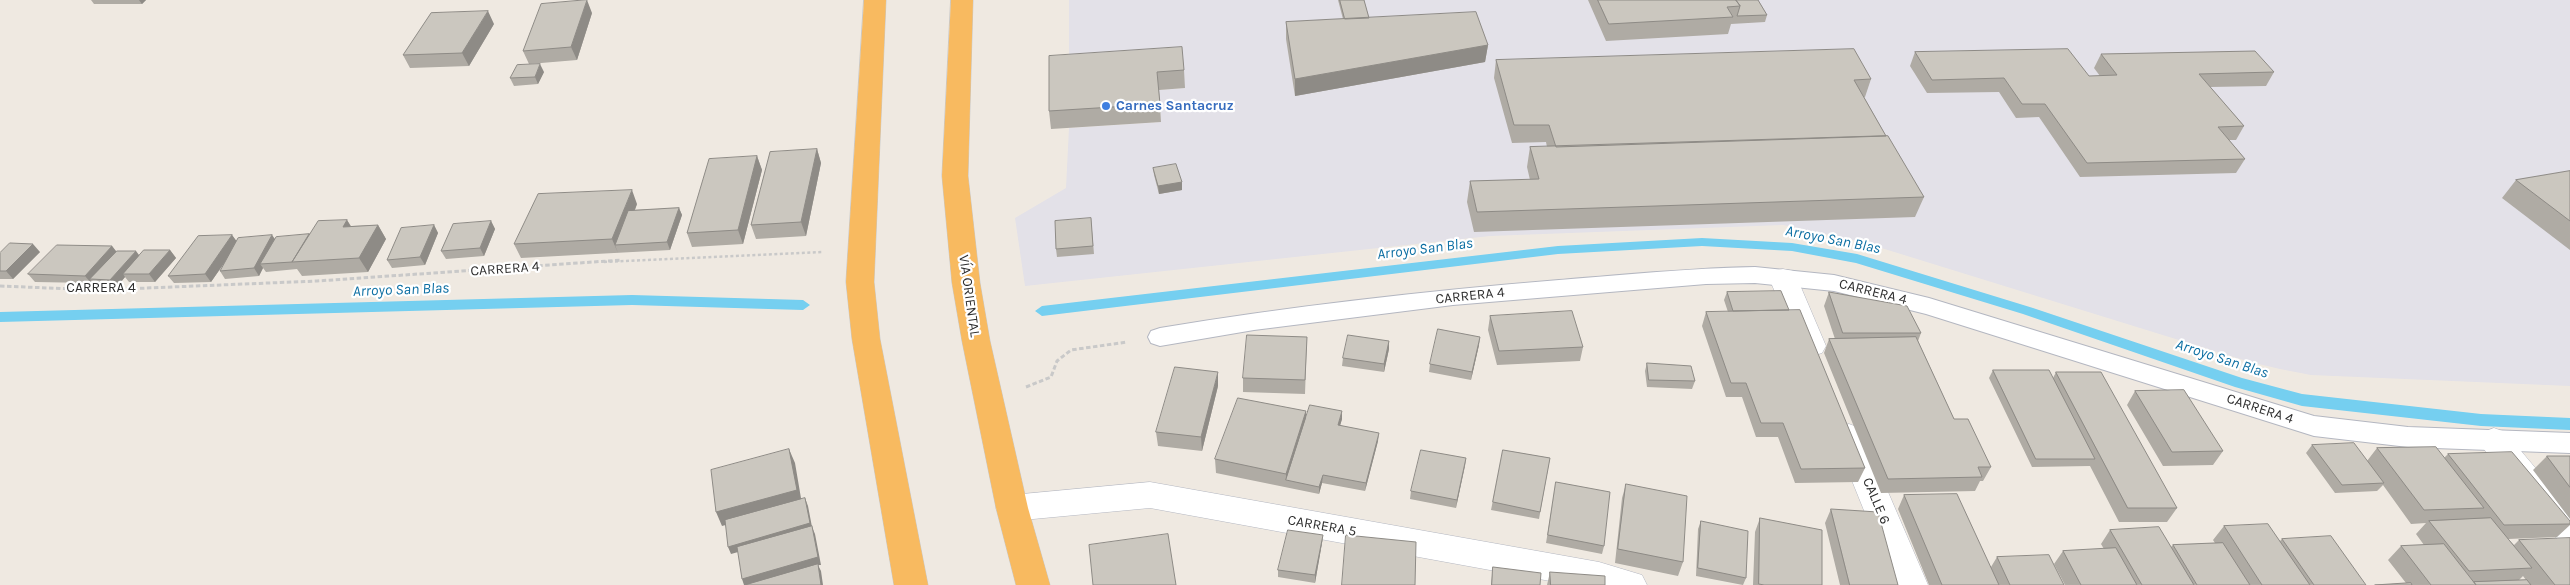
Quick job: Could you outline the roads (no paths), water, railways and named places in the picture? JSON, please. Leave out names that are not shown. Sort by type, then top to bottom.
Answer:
[{"type":"highway","points":[[875,0],[860,251],[860,282],[866,339],[911,585]]},
{"type":"highway","name":"VÍA ORIENTAL","points":[[962,0],[955,176],[966,283],[976,341],[1012,508],[1033,585]]},
{"type":"street","points":[[1784,278],[1821,368]]},
{"type":"street","name":"CALLE 6","points":[[1840,413],[1911,585]]},
{"type":"street","points":[[2494,440],[2570,532]]},
{"type":"street","name":"CARRERA 5","points":[[1012,508],[1150,495],[1599,576],[1630,585]]},
{"type":"lane","name":"CARRERA 4","points":[[1160,337],[1254,321],[1567,286],[1706,276],[1755,275],[1834,283],[1929,306],[2314,426],[2408,437],[2570,443]]},
{"type":"waterway","name":"Arroyo San Blas","points":[[1042,311],[1558,250],[1702,242],[1792,247],[1857,259],[2028,311],[2240,383],[2302,400],[2481,420],[2570,424]]},
{"type":"waterway","name":"Arroyo San Blas","points":[[0,317],[632,300],[803,305]]},
{"type":"place","name":"Carnes Santacruz","points":[[1106,106]]}]
